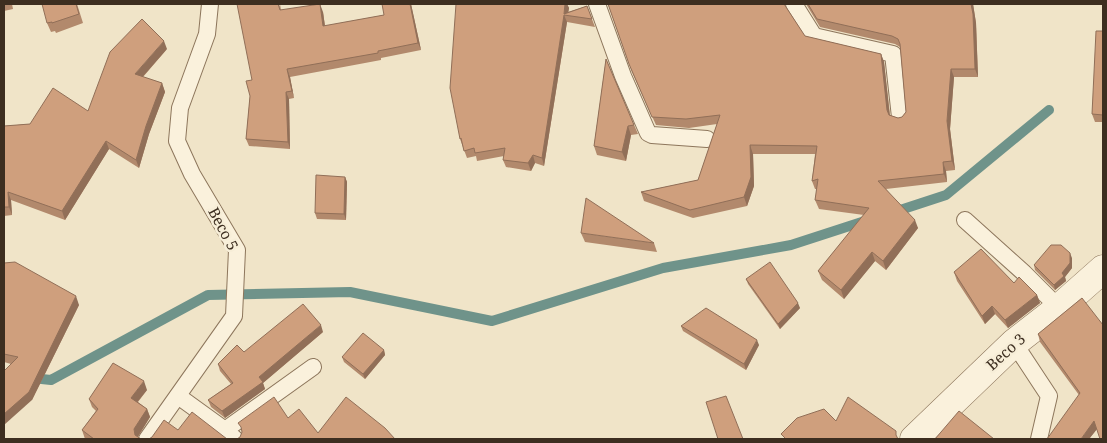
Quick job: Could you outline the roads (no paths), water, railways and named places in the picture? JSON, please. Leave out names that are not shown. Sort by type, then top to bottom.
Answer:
[{"type":"street","name":"Beco 3","points":[[914,439],[1014,343],[1059,308],[1103,269]]},
{"type":"lane","name":"Beco 5","points":[[147,439],[234,316],[238,250],[192,174],[177,141],[180,108],[207,34],[210,4]]},
{"type":"lane","points":[[597,4],[623,76],[648,133],[652,135],[707,139]]},
{"type":"lane","points":[[794,4],[814,36],[893,54],[900,117]]},
{"type":"lane","points":[[965,220],[1024,273],[1059,308]]},
{"type":"lane","points":[[1014,343],[1050,396],[1039,439]]},
{"type":"lane","points":[[178,396],[230,435],[313,367]]},
{"type":"waterway","points":[[891,213],[946,195],[1049,110]]},
{"type":"waterway","points":[[4,375],[51,380],[208,295],[350,292],[492,321],[663,268],[791,245],[868,220]]}]
